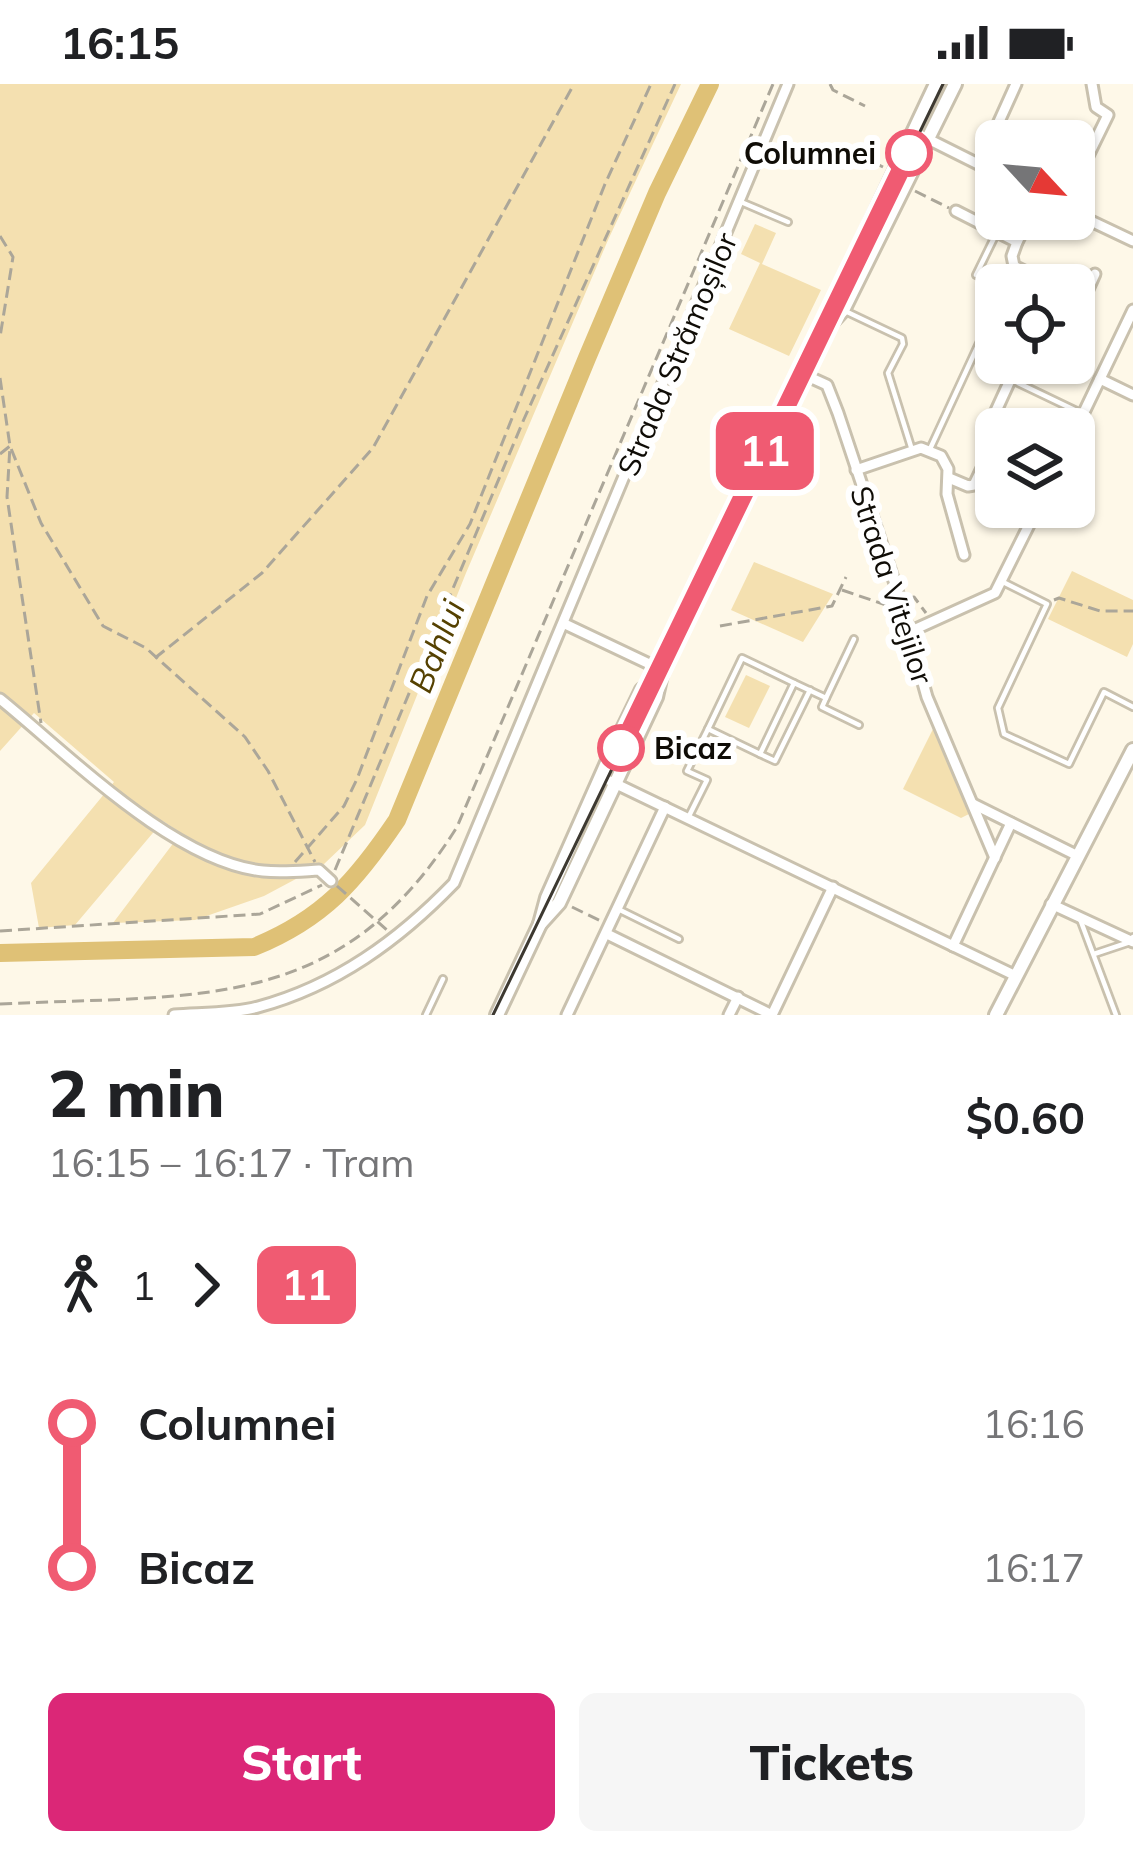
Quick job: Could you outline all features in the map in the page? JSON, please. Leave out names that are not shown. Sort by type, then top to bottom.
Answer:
[{"type":"street","name":"Strada Strămoșilor","points":[[174,1015],[256,1012],[340,974],[395,939],[454,883],[788,84]]},
{"type":"street","points":[[496,1015],[540,924],[547,898],[610,781],[643,690],[662,672],[830,325],[936,84]]},
{"type":"street","points":[[838,307],[955,84]]},
{"type":"street","points":[[1000,120],[1016,84]]},
{"type":"street","points":[[1092,84],[1096,107],[1108,115],[1095,142]]},
{"type":"street","points":[[914,132],[975,162]]},
{"type":"street","points":[[956,211],[975,221]]},
{"type":"street","points":[[1095,223],[1133,241]]},
{"type":"street","points":[[1014,240],[1018,242],[1014,264]]},
{"type":"street","points":[[1086,408],[1133,310]]},
{"type":"street","name":"Strada Vitejilor","points":[[805,375],[827,385],[927,697],[994,858]]},
{"type":"street","points":[[1100,379],[1133,395]]},
{"type":"street","points":[[856,470],[912,450],[930,449],[941,456],[964,555]]},
{"type":"street","points":[[949,478],[968,486],[975,483]]},
{"type":"street","points":[[909,632],[986,599],[1003,582],[1029,528]]},
{"type":"street","points":[[565,624],[662,672]]},
{"type":"street","points":[[0,699],[191,846],[259,871],[319,870],[331,881]]},
{"type":"street","points":[[996,1015],[1133,750]]},
{"type":"street","points":[[610,781],[1016,976]]},
{"type":"street","points":[[974,804],[1076,855]]},
{"type":"street","points":[[567,1015],[665,807]]},
{"type":"street","points":[[953,946],[1012,823]]},
{"type":"street","points":[[609,929],[772,1015],[833,887]]},
{"type":"street","points":[[1051,904],[1132,940]]},
{"type":"street","points":[[729,1015],[737,997]]},
{"type":"lane","points":[[741,202],[788,223]]},
{"type":"lane","points":[[838,307],[902,338],[888,373],[912,450]]},
{"type":"lane","points":[[930,449],[975,352]]},
{"type":"lane","points":[[1020,384],[1070,408]]},
{"type":"lane","points":[[1003,582],[1048,604],[998,708],[1004,734],[1069,764],[1104,692],[1133,706]]},
{"type":"lane","points":[[854,639],[822,706],[859,725]]},
{"type":"lane","points":[[688,818],[706,780],[687,771],[742,658],[826,698]]},
{"type":"lane","points":[[760,754],[794,683]]},
{"type":"lane","points":[[708,729],[776,761],[810,690]]},
{"type":"lane","points":[[618,909],[679,939]]},
{"type":"lane","points":[[1079,918],[1116,1015]]},
{"type":"lane","points":[[1094,954],[1132,940]]},
{"type":"lane","points":[[426,1015],[443,979]]},
{"type":"path","points":[[155,658],[262,572],[373,448],[574,84]]},
{"type":"path","points":[[285,871],[344,806],[358,778],[427,596],[470,524],[605,184],[651,84]]},
{"type":"path","points":[[0,932],[260,914],[331,881],[524,419],[675,84]]},
{"type":"path","points":[[0,1004],[185,995],[270,982],[316,965],[381,921],[432,867],[457,826],[773,84]]},
{"type":"path","points":[[830,84],[832,90],[865,106]]},
{"type":"path","points":[[844,149],[884,168]]},
{"type":"path","points":[[915,191],[956,211]]},
{"type":"path","points":[[0,236],[13,257],[0,338]]},
{"type":"path","points":[[0,378],[10,446],[7,497],[43,734]]},
{"type":"path","points":[[10,446],[40,523],[103,626],[146,648],[244,737],[268,771],[319,870]]},
{"type":"path","points":[[0,454],[10,446]]},
{"type":"path","points":[[720,626],[832,606],[846,577]]},
{"type":"path","points":[[1048,604],[1059,598],[1100,611],[1133,611]]},
{"type":"path","points":[[331,881],[381,921]]},
{"type":"path","points":[[572,908],[609,929]]},
{"type":"shaded area","points":[[0,84],[681,84],[608,240],[365,825],[324,864],[264,896],[195,920],[113,923],[181,833],[163,821],[75,925],[39,928],[31,883],[114,782],[34,713],[0,751]]},
{"type":"shaded area","points":[[755,224],[776,233],[762,264],[821,290],[789,356],[729,329],[760,263],[741,254]]},
{"type":"shaded area","points":[[754,562],[833,594],[803,642],[731,610]]},
{"type":"shaded area","points":[[1072,571],[1133,600],[1133,644],[1127,657],[1048,619]]},
{"type":"shaded area","points":[[746,675],[770,686],[749,728],[725,717]]},
{"type":"shaded area","points":[[938,719],[969,814],[961,818],[903,789]]},
{"type":"waterway","name":"Bahlui","points":[[0,953],[254,947],[319,911],[367,862],[397,820],[657,193],[710,84]]},
{"type":"tram line","points":[[493,1015],[943,84]]},
{"type":"tram line","name":"11","points":[[621,748],[909,153]]},
{"type":"place","name":"Columnei","points":[[909,153]]},
{"type":"place","name":"Bicaz","points":[[621,748]]}]
